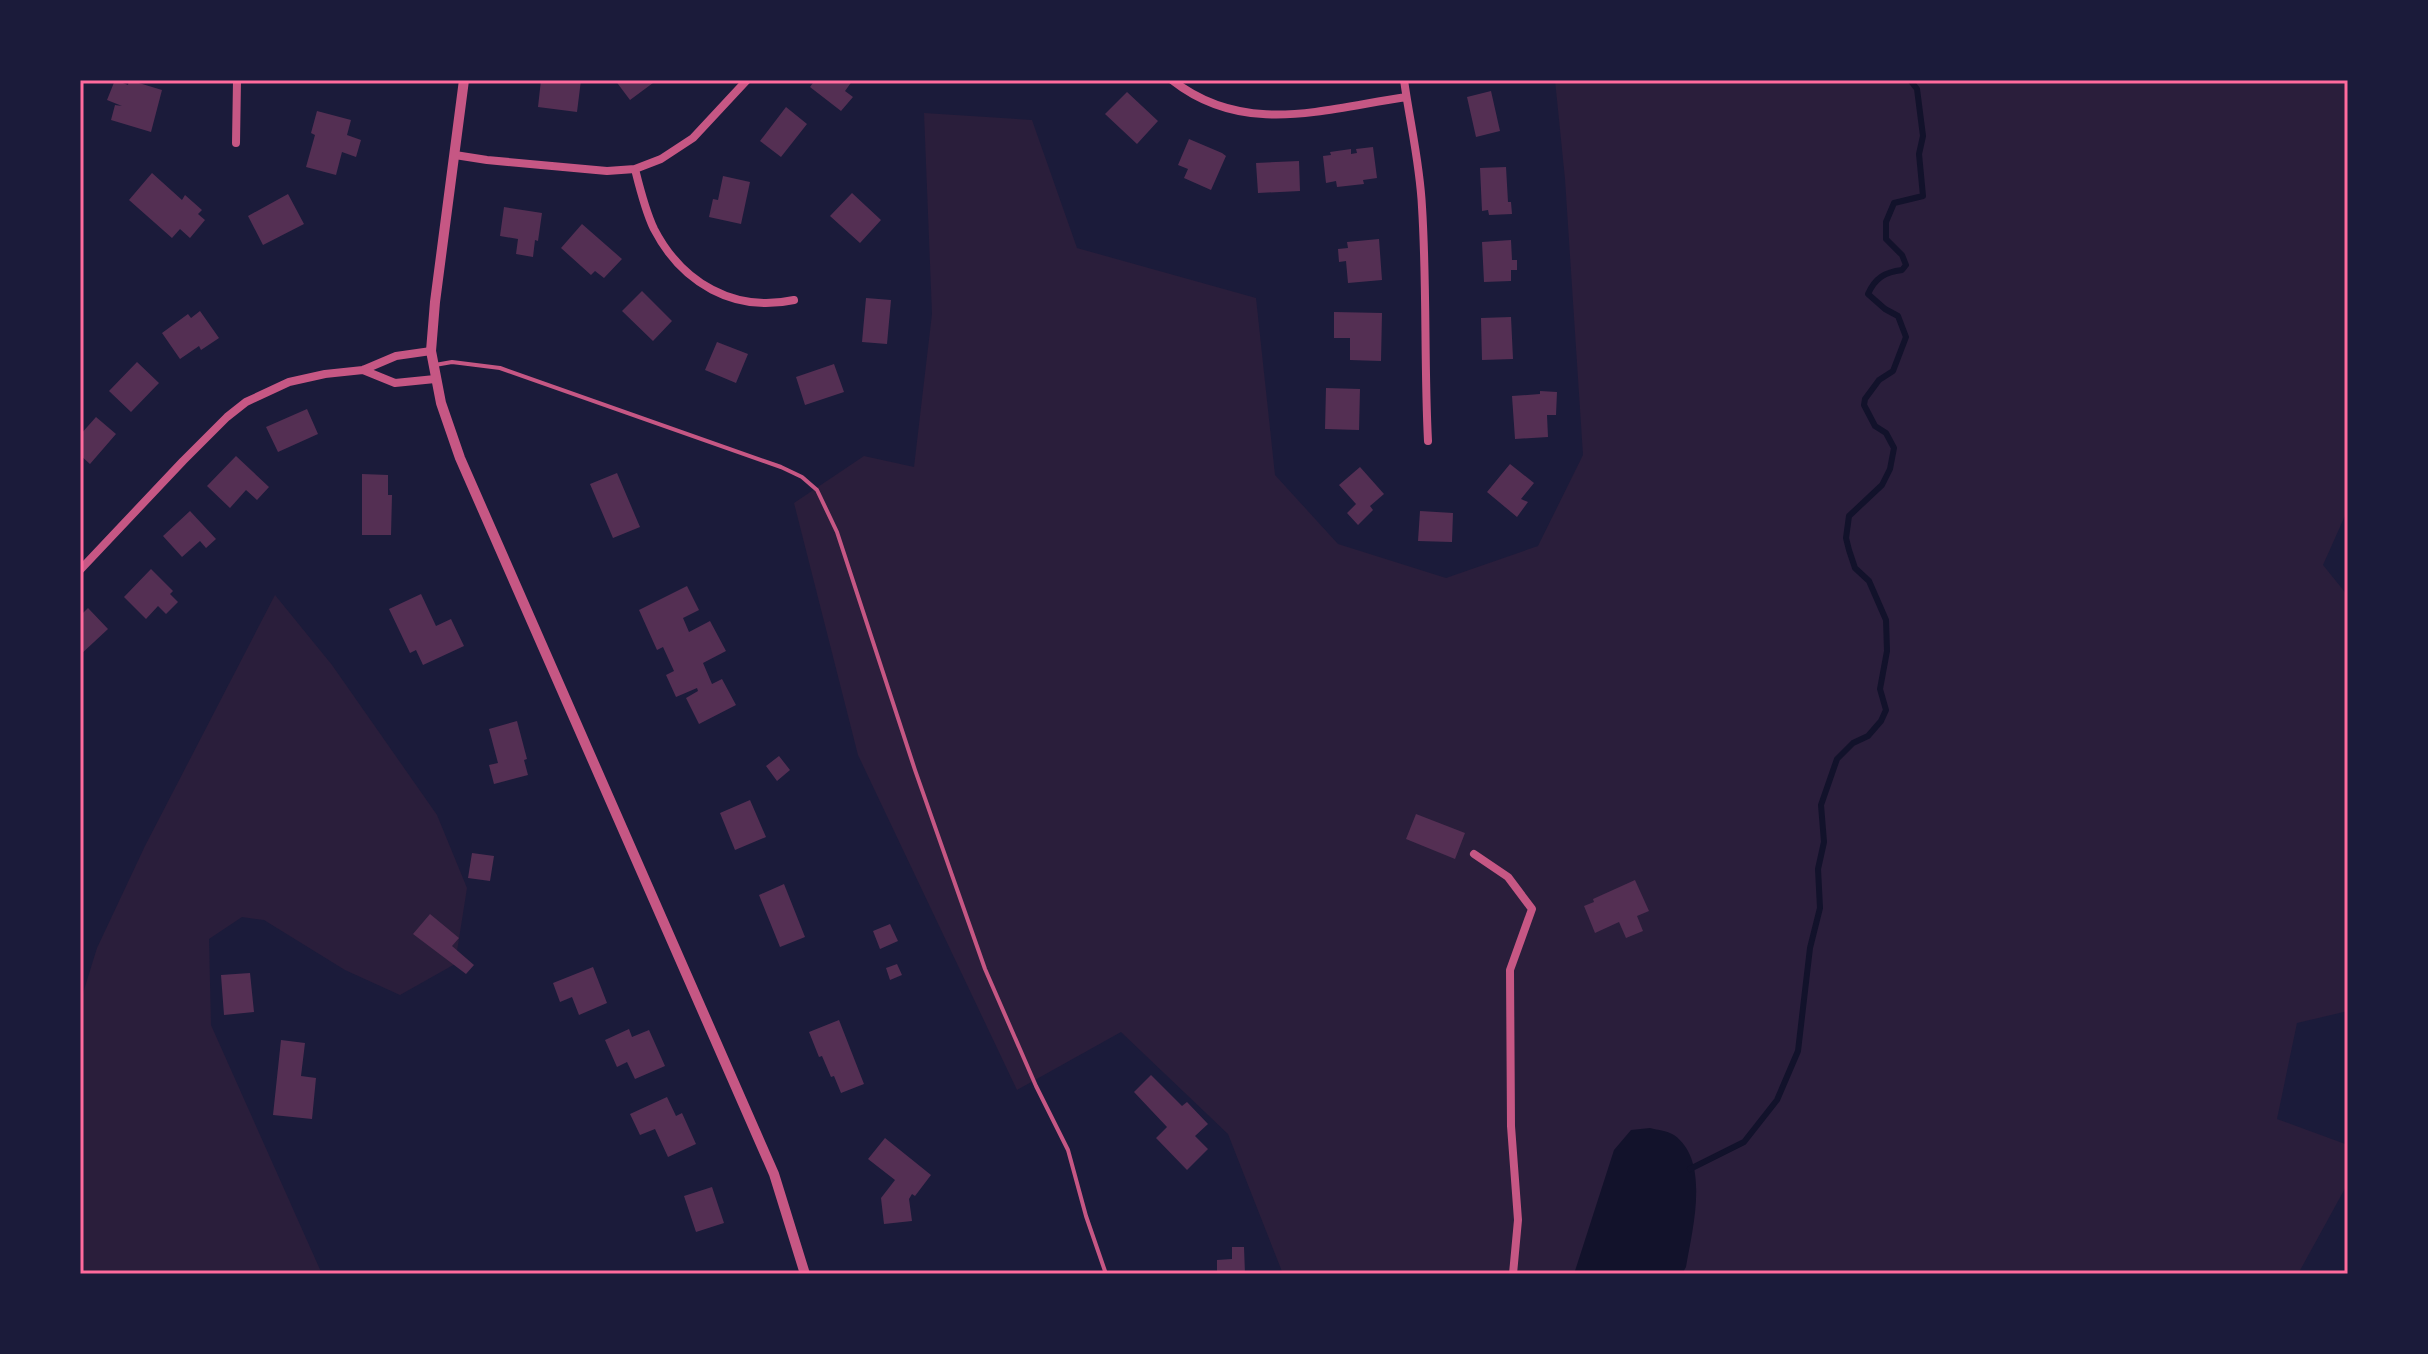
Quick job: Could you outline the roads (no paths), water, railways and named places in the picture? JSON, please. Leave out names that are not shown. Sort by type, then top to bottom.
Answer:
[{"type":"street","points":[[236,143],[237,80]]},
{"type":"street","points":[[464,80],[435,302],[431,351],[435,379],[460,458],[774,1174],[805,1274]]},
{"type":"street","points":[[455,155],[607,171],[635,169],[661,159],[693,138],[747,80]]},
{"type":"street","points":[[1172,80],[1197,99],[1253,115],[1311,111],[1406,97]]},
{"type":"street","points":[[1404,80],[1423,210],[1428,441]]},
{"type":"street","points":[[635,169],[654,228],[665,248],[691,275],[710,288],[738,300],[761,304],[794,300]]},
{"type":"street","points":[[80,570],[193,451],[246,402],[297,380],[363,370],[396,356],[431,351]]},
{"type":"street","points":[[363,370],[395,383],[435,379]]},
{"type":"street","points":[[1474,854],[1508,877],[1532,909],[1510,970],[1511,1126],[1518,1220],[1513,1274]]},
{"type":"lane","points":[[433,365],[452,362],[500,368],[781,467],[802,477],[817,490],[837,532],[915,770],[985,969],[1036,1086],[1068,1150],[1106,1274]]},
{"type":"waterway","points":[[1690,1169],[1744,1142],[1777,1100],[1798,1051],[1810,948],[1820,908],[1818,869],[1824,842],[1821,805],[1837,759],[1853,743],[1868,736],[1886,710],[1880,689],[1887,651],[1886,620],[1869,581],[1855,568],[1846,538],[1849,516],[1882,485],[1890,469],[1894,448],[1886,433],[1875,426],[1864,405],[1879,380],[1893,371],[1906,337],[1898,316],[1868,294],[1881,277],[1902,270],[1906,265],[1902,255],[1886,239],[1886,222],[1894,203],[1923,196],[1919,154],[1923,136],[1917,89],[1910,80]]}]
